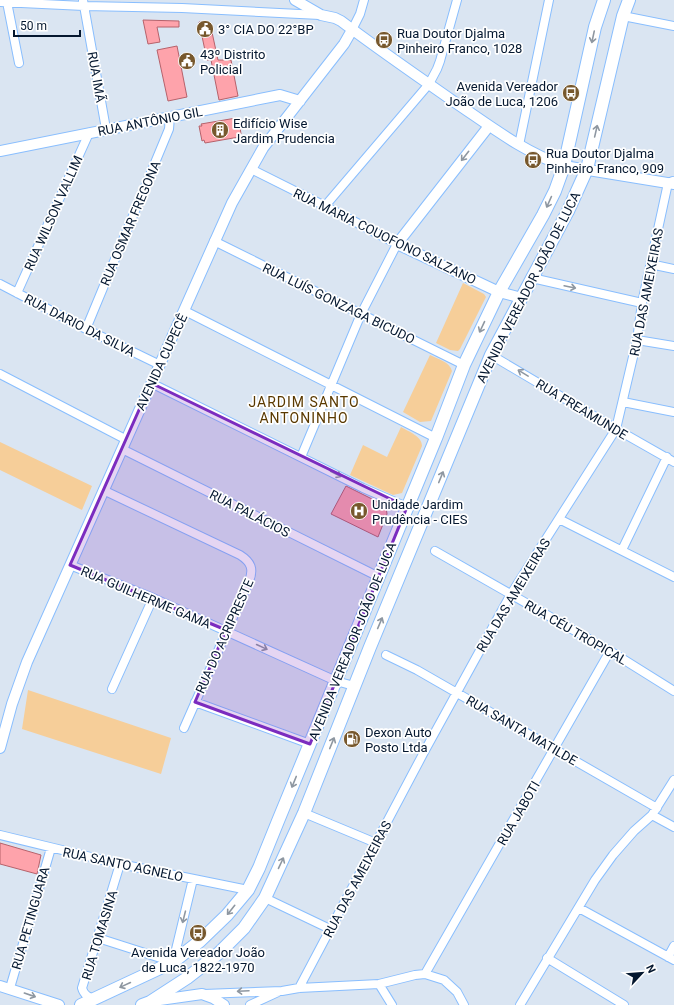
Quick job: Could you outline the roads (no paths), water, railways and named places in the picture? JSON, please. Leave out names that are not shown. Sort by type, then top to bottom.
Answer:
[{"type":"main road","name":"AVENIDA VEREADOR JOÃO DE LUCA","points":[[81,1005],[169,964],[200,941],[227,915],[248,890],[259,868],[379,577],[464,365],[499,292],[543,215],[564,166],[595,26],[604,0]]},
{"type":"main road","name":"AVENIDA VEREADOR JOÃO DE LUCA","points":[[146,1003],[177,985],[220,952],[244,928],[265,898],[304,813],[354,686],[492,355],[568,211],[587,169],[623,16],[629,0]]},
{"type":"street","points":[[295,0],[321,15]]},
{"type":"street","name":"AVENIDA CUPECÊ","points":[[0,748],[12,704],[27,662],[232,203],[263,148],[344,44],[360,14],[364,0]]},
{"type":"street","points":[[325,206],[429,84],[440,61],[457,0]]},
{"type":"street","points":[[519,145],[549,0]]},
{"type":"street","points":[[19,63],[4,2],[83,3],[321,15],[334,18],[489,126],[519,145],[548,160],[564,166],[672,183]]},
{"type":"street","name":"RUA IMÃ","points":[[83,3],[106,130]]},
{"type":"street","points":[[623,16],[674,26]]},
{"type":"street","name":"RUA ANTÔNIO GIL","points":[[0,151],[280,95],[300,101]]},
{"type":"street","name":"RUA OSMAR FREGONA","points":[[86,329],[169,129],[170,117]]},
{"type":"street","points":[[301,457],[361,314],[396,244],[489,126]]},
{"type":"street","name":"RUA WILSON VALLIM","points":[[17,293],[89,133]]},
{"type":"street","name":"RUA MARIA COUOFONO SALZANO","points":[[251,169],[396,244],[499,292],[522,298]]},
{"type":"street","name":"RUA DAS AMEIXEIRAS","points":[[298,988],[511,594],[616,429],[637,340],[642,303],[650,264],[672,183]]},
{"type":"street","name":"RUA LUÍS GONZAGA BICUDO","points":[[214,241],[464,365]]},
{"type":"street","points":[[650,264],[674,268]]},
{"type":"street","points":[[532,278],[642,303]]},
{"type":"street","name":"RUA DARIO DA SILVA","points":[[0,284],[86,329],[160,365]]},
{"type":"street","points":[[184,310],[436,438]]},
{"type":"street","points":[[637,340],[674,346]]},
{"type":"street","name":"RUA FREAMUNDE","points":[[492,355],[670,460]]},
{"type":"street","name":"RUA PALÁCIOS","points":[[0,374],[124,444],[379,577]]},
{"type":"street","points":[[152,383],[301,457],[407,507]]},
{"type":"street","points":[[623,402],[674,412]]},
{"type":"street","points":[[622,550],[670,460]]},
{"type":"street","name":"RUA DO ACRIPRESTE","points":[[103,490],[240,556],[249,562],[252,573],[184,728]]},
{"type":"street","points":[[559,518],[674,577]]},
{"type":"street","name":"RUA CÉU TROPICAL","points":[[435,551],[610,651],[674,692]]},
{"type":"street","name":"RUA GUILHERME GAMA","points":[[70,565],[153,598],[336,681],[354,686]]},
{"type":"street","points":[[112,689],[153,598]]},
{"type":"street","name":"RUA JABOTI","points":[[425,974],[610,651]]},
{"type":"street","name":"RUA SANTA MATILDE","points":[[386,655],[417,670],[657,808]]},
{"type":"street","points":[[195,702],[310,744]]},
{"type":"street","points":[[520,1005],[596,880],[613,855],[634,831],[652,815],[674,780]]},
{"type":"street","points":[[304,813],[376,843]]},
{"type":"street","points":[[652,815],[674,827]]},
{"type":"street","name":"RUA SANTO AGNELO","points":[[0,835],[120,864],[248,890]]},
{"type":"street","name":"RUA PETINGUARA","points":[[5,987],[51,848]]},
{"type":"street","name":"RUA TOMASINA","points":[[94,999],[87,996],[82,988],[120,864]]},
{"type":"street","points":[[98,938],[153,956],[169,964],[193,879]]},
{"type":"street","points":[[265,898],[330,929]]},
{"type":"street","points":[[579,908],[671,959],[674,946]]},
{"type":"street","points":[[548,958],[624,1005]]},
{"type":"street","points":[[146,1003],[202,994],[379,984],[425,974],[444,980],[457,992],[464,1005]]},
{"type":"street","points":[[379,984],[392,1005]]},
{"type":"street","points":[[177,985],[181,994],[186,996]]},
{"type":"street","points":[[5,987],[59,1005]]},
{"type":"street","points":[[250,1005],[282,990]]},
{"type":"street","points":[[202,994],[224,1005]]},
{"type":"place","name":"3° CIA DO 22°BP","points":[[205,29]]},
{"type":"place","name":"Rua Doutor Djalma Pinheiro Franco, 1028","points":[[384,40]]},
{"type":"place","name":"43º Distrito Policial","points":[[187,61]]},
{"type":"place","name":"Avenida Vereador João de Luca, 1206","points":[[571,93]]},
{"type":"place","name":"Edifício Wise Jardim Prudencia","points":[[220,130]]},
{"type":"place","name":"Rua Doutor Djalma Pinheiro Franco, 909","points":[[533,160]]},
{"type":"place","name":"Unidade Jardim Prudência - CIES","points":[[359,511]]},
{"type":"place","name":"Dexon Auto Posto Ltda","points":[[352,739]]},
{"type":"place","name":"Avenida Vereador João de Luca, 1822-1970","points":[[198,933]]},
{"type":"district","name":"JARDIM SANTO ANTONINHO","points":[[304,410]]}]
